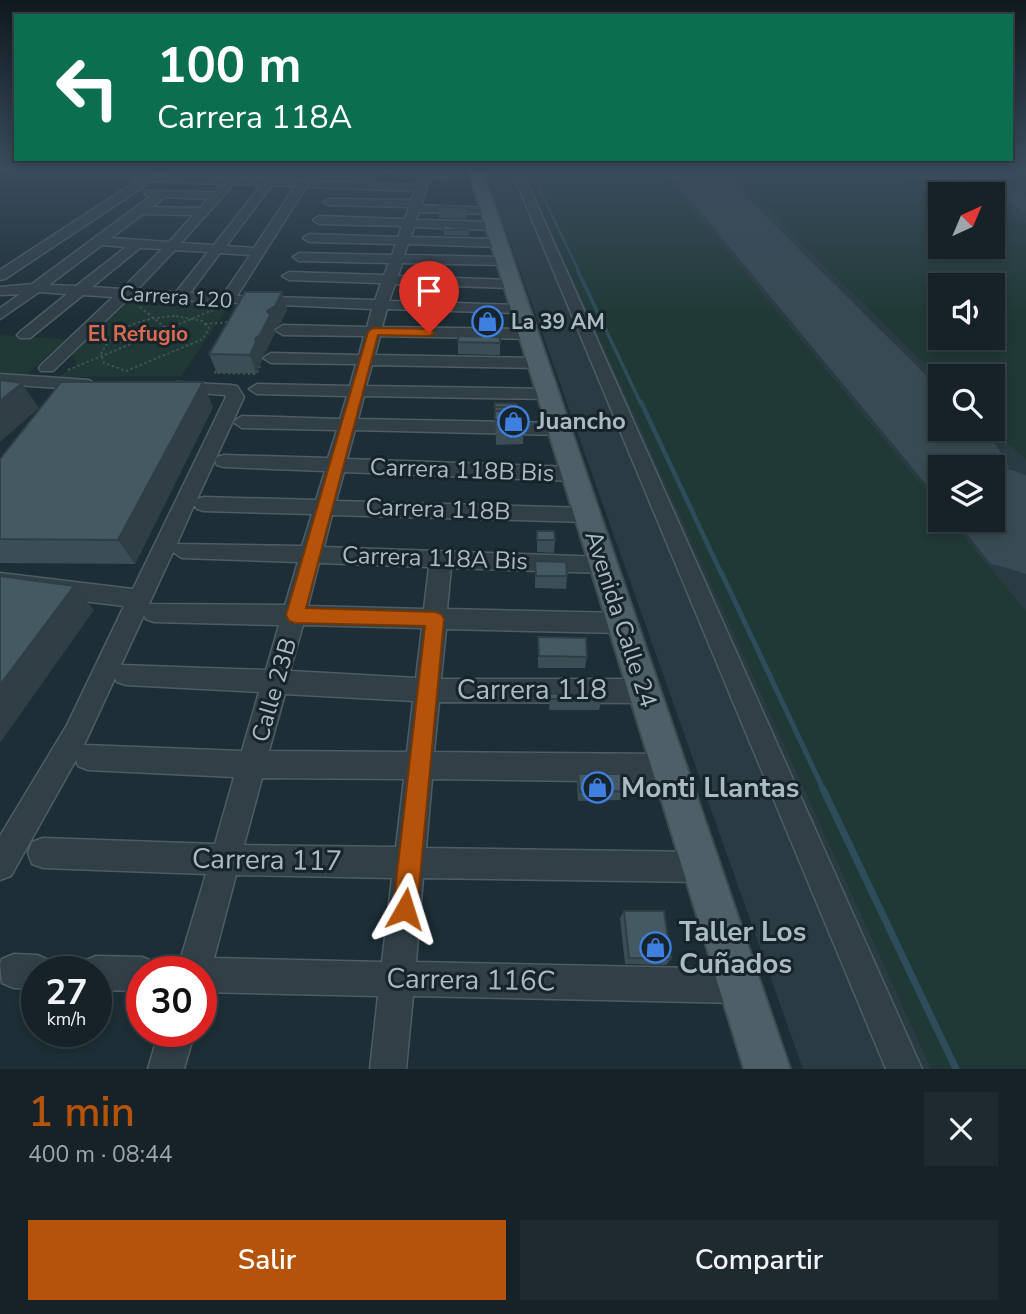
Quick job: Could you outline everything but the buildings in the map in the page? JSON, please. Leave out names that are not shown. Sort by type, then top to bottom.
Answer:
[{"type":"main road","name":"Avenida Calle 24","points":[[491,219],[767,1069]]},
{"type":"street","points":[[0,276],[88,219]]},
{"type":"street","points":[[0,315],[129,219]]},
{"type":"street","points":[[47,368],[151,269],[198,219]]},
{"type":"street","points":[[180,298],[240,219]]},
{"type":"street","points":[[232,300],[256,252],[277,219]]},
{"type":"street","name":"Calle 23B","points":[[198,956],[277,684],[381,304],[410,219]]},
{"type":"street","points":[[443,219],[500,245]]},
{"type":"street","points":[[538,219],[904,1069]]},
{"type":"street","points":[[275,302],[319,220],[409,223],[500,245]]},
{"type":"street","points":[[309,238],[500,245]]},
{"type":"street","points":[[99,241],[256,252]]},
{"type":"street","points":[[25,335],[137,244]]},
{"type":"street","points":[[299,257],[397,259],[500,245]]},
{"type":"street","points":[[289,276],[389,280],[500,245]]},
{"type":"street","points":[[106,268],[151,269]]},
{"type":"street","name":"Carrera 120","points":[[0,291],[36,288],[180,298],[521,309]]},
{"type":"street","points":[[283,330],[529,334]]},
{"type":"street","points":[[266,360],[366,359],[538,363]]},
{"type":"street","points":[[0,379],[101,385]]},
{"type":"street","points":[[56,404],[74,384]]},
{"type":"street","points":[[1,867],[10,831],[76,734],[147,605],[235,397],[230,390],[223,388],[155,386]]},
{"type":"street","points":[[257,389],[548,394]]},
{"type":"street","points":[[242,422],[559,429]]},
{"type":"street","name":"Carrera 118B Bis","points":[[224,461],[574,474]]},
{"type":"street","name":"Carrera 118B","points":[[204,504],[587,514]]},
{"type":"street","name":"Carrera 118A Bis","points":[[183,550],[603,565]]},
{"type":"street","points":[[388,1069],[441,558]]},
{"type":"street","points":[[0,582],[147,605],[295,615],[622,623]]},
{"type":"street","name":"Carrera 118","points":[[126,674],[427,690],[644,691]]},
{"type":"street","points":[[88,757],[254,764],[669,768]]},
{"type":"street","name":"Carrera 117","points":[[43,853],[410,863],[701,867]]},
{"type":"street","name":"Carrera 116C","points":[[217,975],[740,986]]},
{"type":"street","points":[[166,1069],[172,1047]]},
{"type":"path","points":[[47,368],[68,370],[232,300]]},
{"type":"path","points":[[153,318],[187,346]]},
{"type":"path","points":[[153,318],[194,318],[209,328],[206,337],[126,371],[114,369],[104,363],[104,344],[113,335],[126,327],[153,318]]},
{"type":"path","points":[[205,324],[231,322]]},
{"type":"path","points":[[221,363],[215,373],[256,374],[266,360]]},
{"type":"path","points":[[232,374],[237,363]]},
{"type":"shaded area","points":[[502,219],[928,219],[928,259],[1005,259],[1005,219],[1026,219],[1026,1069],[803,1069]]},
{"type":"green space","points":[[546,219],[700,219],[928,493],[928,532],[960,532],[1026,611],[1026,1069],[931,1069]]},
{"type":"green space","points":[[777,219],[928,219],[928,259],[1005,259],[1005,219],[1018,219],[1026,223],[1026,459],[1005,441],[1005,364],[928,364],[928,367]]},
{"type":"green space","points":[[127,298],[232,302],[181,376],[59,377],[75,366],[76,360],[69,354]]},
{"type":"green space","points":[[0,335],[66,339],[26,375],[0,372]]},
{"type":"waterway","points":[[554,219],[579,272]]},
{"type":"waterway","points":[[578,271],[641,404]]},
{"type":"waterway","points":[[641,402],[721,573]]},
{"type":"waterway","points":[[721,572],[824,791]]},
{"type":"waterway","points":[[823,789],[956,1069]]},
{"type":"taxiway","points":[[1005,498],[1026,508]]},
{"type":"runway","points":[[736,219],[952,455]]},
{"type":"runway","points":[[1005,513],[1026,536]]},
{"type":"place","name":"La 39 AM","points":[[488,322]]},
{"type":"place","name":"Juancho","points":[[514,421]]},
{"type":"place","name":"Monti Llantas","points":[[598,788]]},
{"type":"place","name":"Taller Los Cuñados","points":[[656,948]]},
{"type":"district","name":"El Refugio","points":[[138,334]]},
{"type":"route","points":[[405,909],[435,619],[295,615],[373,332],[429,333]]}]
